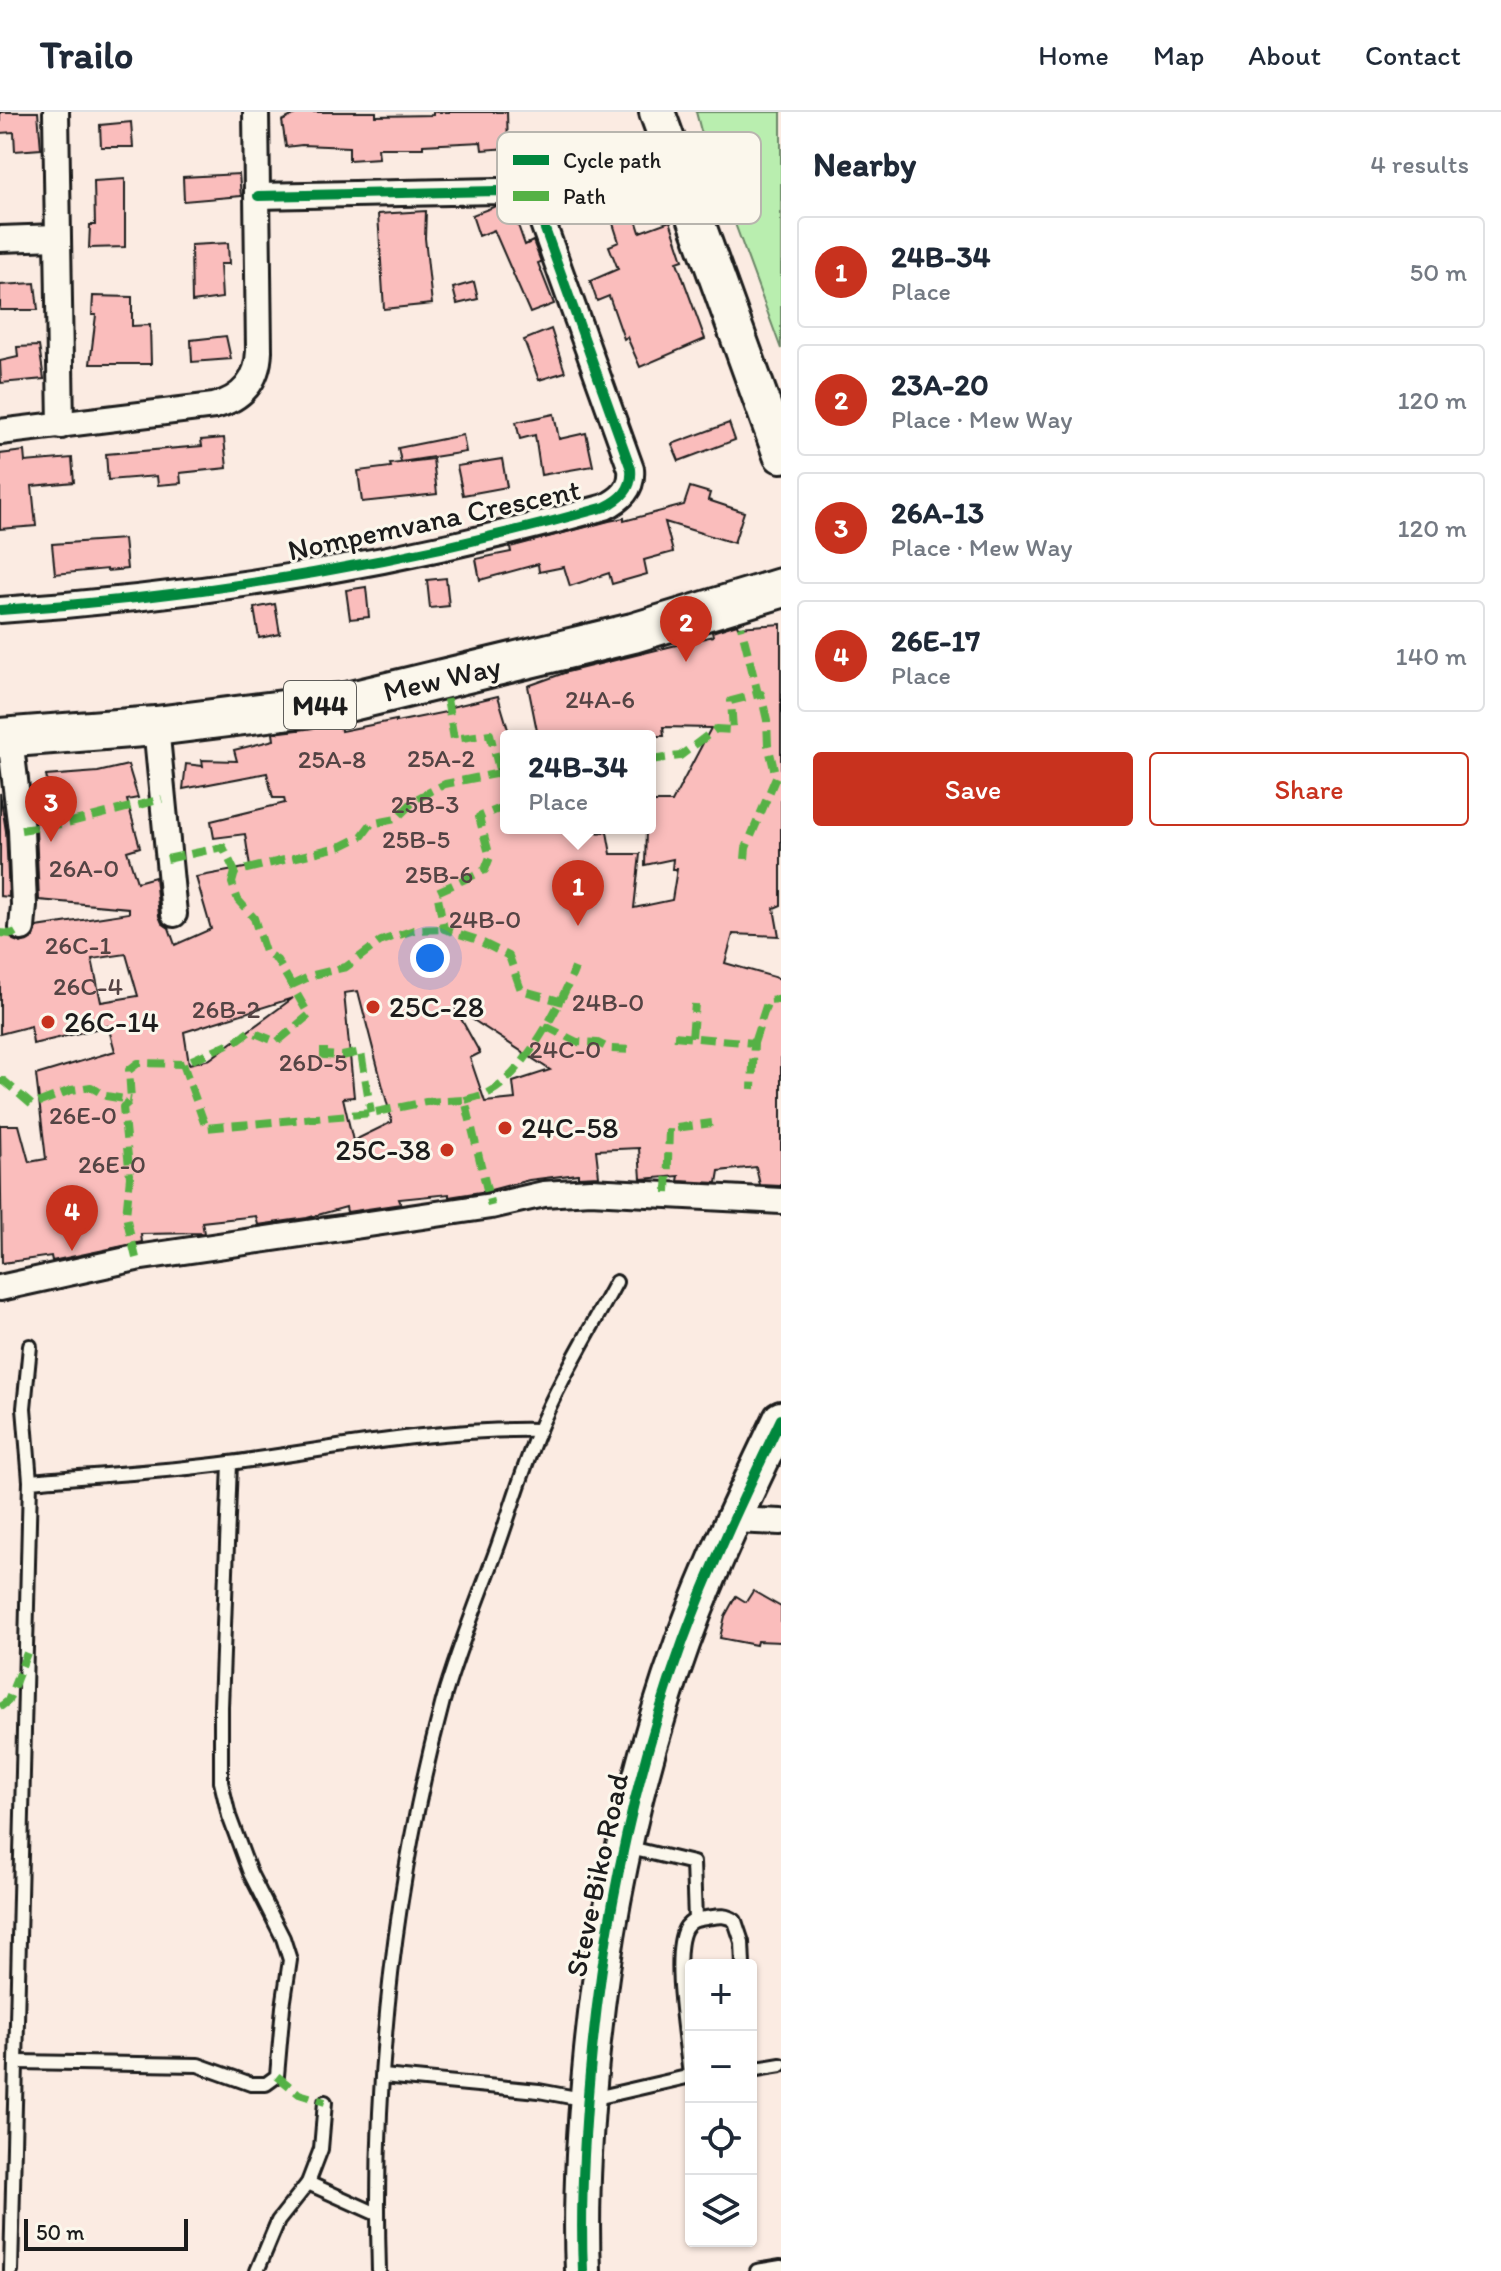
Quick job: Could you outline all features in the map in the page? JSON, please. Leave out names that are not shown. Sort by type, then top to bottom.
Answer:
[{"type":"main road","name":"Mew Way","points":[[5,738],[156,726],[347,702],[633,633],[781,588]]},
{"type":"street","points":[[56,112],[61,426]]},
{"type":"street","points":[[0,432],[214,406],[235,398],[250,386],[259,359],[256,112]]},
{"type":"street","points":[[657,112],[664,132]]},
{"type":"street","name":"Nompemvana Crescent","points":[[258,196],[497,191]]},
{"type":"street","name":"Nompemvana Crescent","points":[[0,610],[120,599],[306,573],[400,556],[605,507],[615,502],[628,489],[631,469],[543,224]]},
{"type":"street","points":[[697,224],[781,455]]},
{"type":"street","points":[[0,239],[57,237]]},
{"type":"street","points":[[156,726],[174,914]]},
{"type":"street","points":[[5,738],[23,859],[22,928]]},
{"type":"street","points":[[0,1288],[136,1258],[491,1206],[544,1194],[590,1191],[781,1201]]},
{"type":"street","name":"Steve Biko Road","points":[[583,2271],[582,2159],[597,1992],[641,1775],[669,1681],[705,1584],[781,1419]]},
{"type":"street","points":[[733,1520],[781,1522]]},
{"type":"lane","points":[[379,2271],[379,2122],[392,1951],[405,1868],[426,1769],[444,1698],[539,1430],[616,1282]]},
{"type":"lane","points":[[11,2271],[30,1481],[24,1408],[30,1346]]},
{"type":"lane","points":[[30,1481],[230,1463],[285,1453],[488,1429],[539,1430]]},
{"type":"lane","points":[[17,2062],[198,2065],[251,2084],[266,2084],[277,2076],[290,1960],[283,1938],[239,1845],[221,1782],[230,1463]]},
{"type":"lane","points":[[625,1846],[693,1863],[695,1920]]},
{"type":"lane","points":[[686,2031],[680,1970],[684,1931],[695,1920],[722,1915],[735,1921],[742,1942],[743,1959]]},
{"type":"lane","points":[[757,2066],[781,2065]]},
{"type":"lane","points":[[383,2076],[539,2091],[587,2100],[685,2077]]},
{"type":"lane","points":[[257,2271],[278,2221],[308,2183],[321,2149],[325,2102]]},
{"type":"lane","points":[[308,2183],[377,2214]]},
{"type":"lane","points":[[757,2271],[781,2267]]},
{"type":"green space","points":[[696,112],[781,112],[781,349],[735,224],[761,224],[761,132],[701,131]]},
{"type":"building","points":[[0,112],[38,112],[41,149],[15,151],[14,132],[0,133]]},
{"type":"building","points":[[299,112],[376,112],[376,116],[507,112],[508,132],[497,132],[497,149],[482,150],[481,142],[423,145],[423,148],[378,148],[379,158],[349,160],[349,147],[286,147],[282,121]]},
{"type":"building","points":[[131,122],[133,147],[101,147],[100,125]]},
{"type":"building","points":[[239,174],[241,196],[184,201],[183,177]]},
{"type":"building","points":[[125,179],[125,247],[89,248],[90,225],[95,225],[94,181]]},
{"type":"building","points":[[496,206],[497,224],[518,224],[525,245],[533,241],[554,304],[530,313],[494,230],[479,236],[472,215]]},
{"type":"building","points":[[426,211],[425,238],[432,304],[384,309],[378,214]]},
{"type":"building","points":[[613,224],[637,224],[640,232],[671,224],[683,260],[677,262],[705,339],[640,367],[627,337],[624,339],[609,296],[597,301],[590,281],[618,269],[609,246],[619,242]]},
{"type":"building","points":[[228,243],[229,264],[220,264],[222,298],[192,302],[191,245]]},
{"type":"building","points":[[474,282],[478,299],[457,304],[453,288]]},
{"type":"building","points":[[35,283],[38,310],[0,310],[0,285]]},
{"type":"building","points":[[93,296],[132,297],[132,326],[150,325],[151,364],[90,364],[96,315],[92,315]]},
{"type":"building","points":[[551,329],[565,372],[539,380],[524,340]]},
{"type":"building","points":[[226,336],[231,359],[192,362],[191,340]]},
{"type":"building","points":[[39,346],[44,379],[1,383],[0,361],[18,357],[17,347]]},
{"type":"building","points":[[554,414],[559,439],[586,433],[593,466],[541,475],[535,435],[520,439],[516,422]]},
{"type":"building","points":[[729,423],[735,440],[679,461],[672,444]]},
{"type":"building","points":[[463,435],[466,452],[401,462],[398,448]]},
{"type":"building","points":[[224,438],[227,468],[180,473],[181,483],[158,485],[157,476],[108,480],[106,454],[202,446],[201,440]]},
{"type":"building","points":[[24,451],[25,462],[72,458],[74,482],[32,486],[36,526],[0,529],[0,454]]},
{"type":"building","points":[[433,459],[437,494],[362,502],[358,471]]},
{"type":"building","points":[[502,459],[507,487],[463,495],[457,466]]},
{"type":"building","points":[[690,487],[710,493],[708,500],[744,512],[734,543],[665,522],[673,552],[644,560],[647,574],[612,584],[609,573],[570,586],[564,567],[539,572],[538,564],[480,580],[476,559],[511,552],[510,547],[609,521],[624,518],[624,521],[684,505]]},
{"type":"building","points":[[124,539],[127,569],[55,574],[52,544]]},
{"type":"building","points":[[446,578],[449,606],[430,608],[427,580]]},
{"type":"building","points":[[366,587],[369,617],[350,619],[346,590]]},
{"type":"building","points":[[275,604],[280,634],[259,638],[254,608]]},
{"type":"building","points":[[737,624],[738,627],[781,624],[781,905],[774,908],[779,936],[733,934],[725,963],[781,979],[781,1186],[760,1185],[756,1167],[719,1171],[717,1183],[678,1181],[679,1176],[641,1179],[639,1148],[596,1150],[599,1176],[578,1177],[578,1174],[529,1180],[487,1191],[449,1197],[449,1194],[399,1199],[401,1204],[347,1212],[346,1207],[307,1218],[258,1225],[256,1216],[202,1222],[204,1233],[141,1234],[142,1242],[52,1261],[51,1256],[2,1263],[0,1125],[19,1125],[29,1162],[46,1159],[36,1075],[115,1051],[108,1026],[33,1044],[31,1026],[0,1034],[0,933],[8,932],[13,940],[21,943],[34,937],[37,927],[129,913],[129,908],[39,900],[31,787],[48,784],[46,776],[98,772],[128,765],[138,798],[127,800],[140,847],[127,851],[137,882],[155,877],[159,916],[169,928],[175,945],[211,929],[196,877],[250,867],[245,834],[214,838],[211,821],[285,803],[284,798],[273,798],[267,773],[183,789],[186,764],[203,766],[202,760],[237,761],[234,750],[274,740],[273,733],[340,725],[341,731],[396,722],[451,711],[451,707],[498,696],[508,730],[500,730],[500,767],[496,767],[500,783],[500,834],[607,834],[611,854],[640,854],[634,908],[672,900],[677,869],[672,869],[673,859],[645,865],[646,834],[656,834],[656,802],[672,802],[711,728],[663,727],[664,736],[656,736],[656,730],[537,730],[528,686],[567,672],[713,636],[712,632]],"holes":[[[126,954],[138,996],[101,1002],[92,959]],[[358,991],[392,1122],[353,1141],[343,1098],[354,1097],[344,993]],[[293,998],[210,1059],[189,1064],[184,1032]],[[455,1008],[550,1070],[513,1082],[515,1099],[485,1102],[470,1058],[480,1053]]]},
{"type":"building","points":[[0,793],[6,831],[9,897],[0,896]]},
{"type":"building","points":[[753,1591],[781,1607],[781,1642],[757,1641],[756,1645],[720,1638],[725,1616],[736,1596],[746,1602]]},
{"type":"marked path","points":[[656,759],[680,756],[716,729],[733,730],[731,701],[758,694],[741,626]]},
{"type":"marked path","points":[[745,859],[746,848],[776,777],[768,745],[767,720],[761,694],[758,694]]},
{"type":"marked path","points":[[447,699],[454,739],[490,734],[500,773]]},
{"type":"marked path","points":[[167,859],[223,847],[235,872],[342,846],[362,836],[371,824],[396,819],[416,799],[445,784],[500,773]]},
{"type":"marked path","points":[[21,830],[67,823],[162,799]]},
{"type":"marked path","points":[[500,808],[479,817],[490,857],[485,870],[437,892],[444,929],[475,939],[509,956],[521,990],[563,1002]]},
{"type":"marked path","points":[[235,872],[232,883],[238,900],[254,918],[265,952],[277,960],[309,1015],[277,1042],[250,1031],[183,1064],[206,1128],[371,1113],[426,1102],[465,1100],[491,1206]]},
{"type":"marked path","points":[[0,933],[12,934],[22,928]]},
{"type":"marked path","points":[[292,985],[313,975],[346,967],[381,941],[414,930],[444,929]]},
{"type":"marked path","points":[[465,1100],[484,1095],[503,1083],[528,1055],[561,1000],[575,968]]},
{"type":"marked path","points":[[754,1043],[768,1000],[781,999]]},
{"type":"marked path","points":[[692,1037],[695,1004]]},
{"type":"marked path","points":[[545,1026],[577,1042],[598,1043],[610,1049],[635,1050]]},
{"type":"marked path","points":[[674,1036],[754,1043],[752,1089]]},
{"type":"marked path","points":[[324,1048],[324,1055],[342,1056],[361,1052],[371,1113]]},
{"type":"marked path","points":[[136,1258],[126,1216],[130,1177],[123,1107],[131,1100],[129,1070],[138,1063],[183,1064]]},
{"type":"marked path","points":[[0,1081],[32,1105],[71,1090],[91,1087],[106,1096],[131,1100]]},
{"type":"marked path","points":[[667,1193],[669,1129],[712,1123]]},
{"type":"marked path","points":[[0,1707],[8,1701],[27,1653]]},
{"type":"marked path","points":[[277,2076],[299,2094],[325,2102]]},
{"type":"cycle path","points":[[258,196],[497,191]]},
{"type":"cycle path","points":[[0,610],[152,596],[305,574],[531,527],[605,507],[621,497],[628,488],[631,469],[543,224]]},
{"type":"cycle path","points":[[583,2271],[584,2146],[596,2017],[612,1907],[635,1799],[683,1641],[729,1529],[781,1419]]},
{"type":"place","name":"23A-20","points":[[686,662]]},
{"type":"place","name":"26A-13","points":[[51,842]]},
{"type":"place","name":"24B-34","points":[[578,926]]},
{"type":"place","name":"25C-28","points":[[373,1007]]},
{"type":"place","name":"26C-14","points":[[48,1022]]},
{"type":"place","name":"24C-58","points":[[505,1128]]},
{"type":"place","name":"25C-38","points":[[447,1150]]},
{"type":"place","name":"26E-17","points":[[72,1251]]}]
